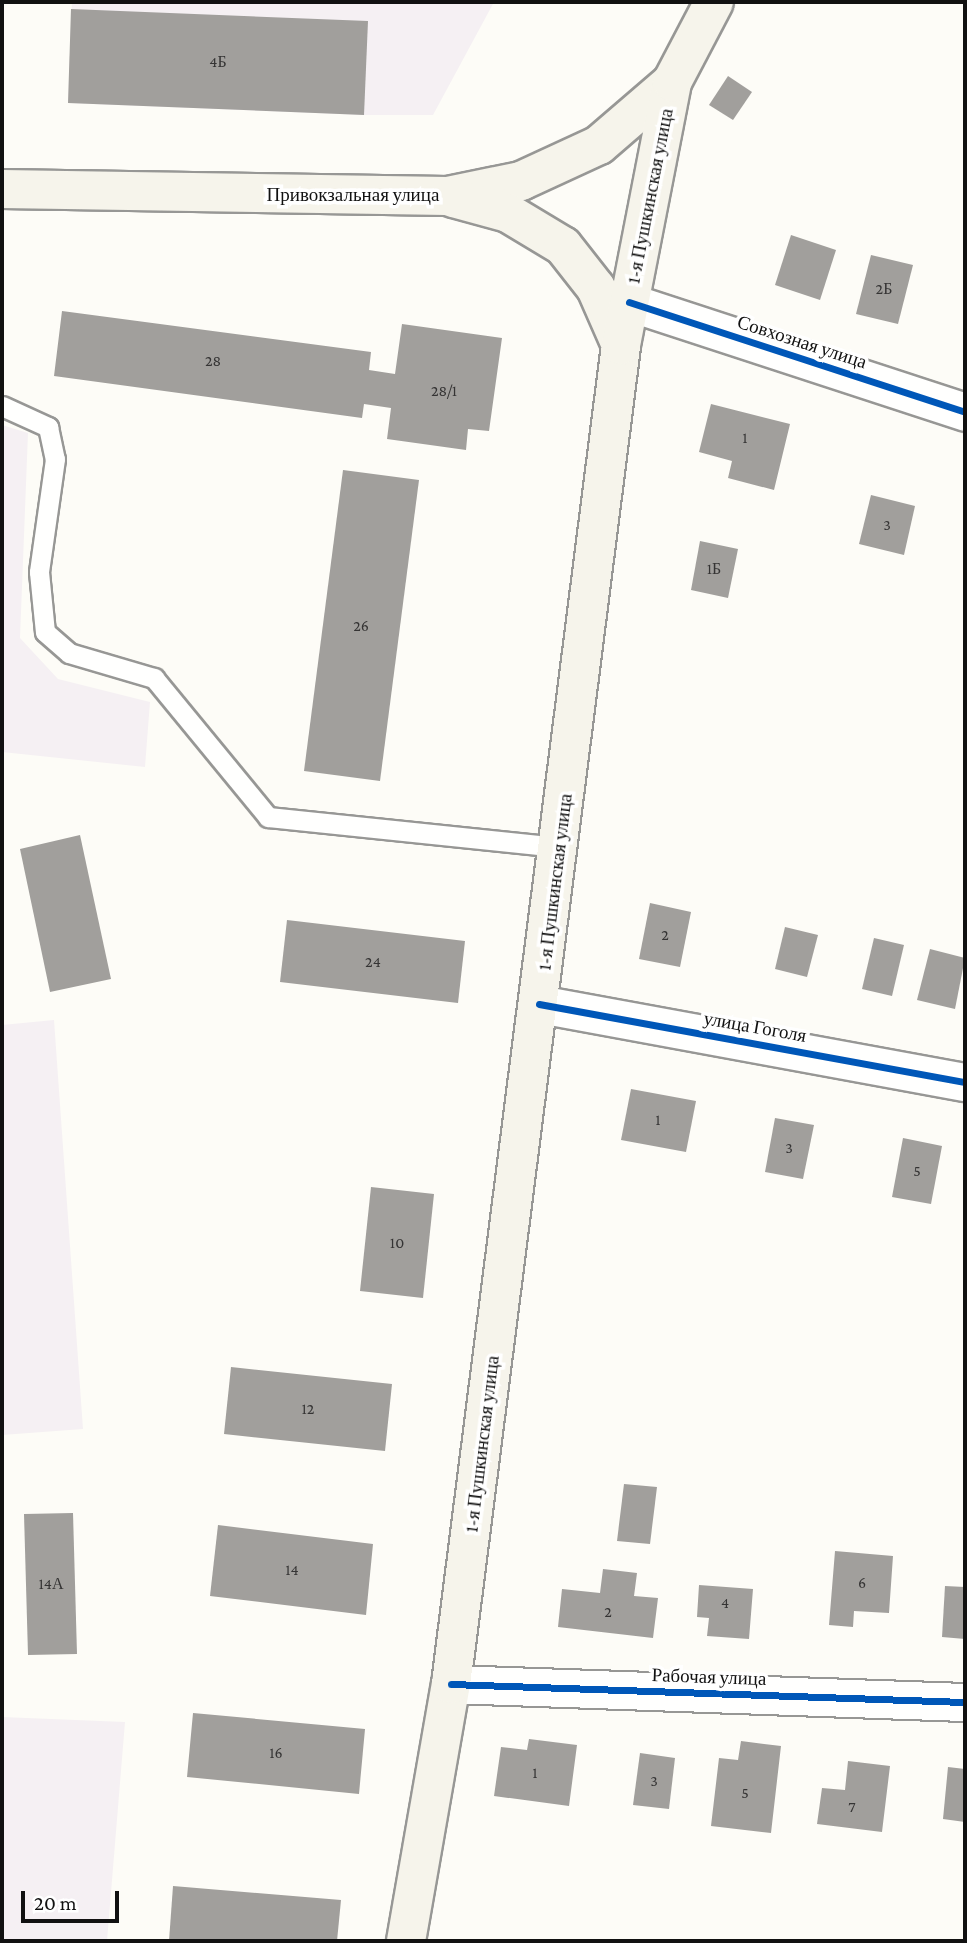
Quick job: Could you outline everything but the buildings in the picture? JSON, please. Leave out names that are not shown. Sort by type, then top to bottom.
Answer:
[{"type":"main road","points":[[672,82],[714,2]]},
{"type":"main road","name":"Привокзальная улица","points":[[2,190],[447,196],[521,181],[599,145],[672,82]]},
{"type":"main road","name":"1-я Пушкинская улица","points":[[406,1941],[451,1684],[560,848],[621,345],[672,82]]},
{"type":"main road","points":[[447,196],[508,213],[563,246],[596,288],[621,345]]},
{"type":"street","name":"Совхозная улица","points":[[629,302],[965,412]]},
{"type":"street","name":"улица Гоголя","points":[[539,1004],[965,1082]]},
{"type":"street","name":"Рабочая улица","points":[[451,1684],[965,1702]]},
{"type":"lane","points":[[2,406],[48,426],[55,459],[39,572],[45,632],[69,653],[154,678],[268,817],[560,848]]},
{"type":"shaded area","points":[[72,2],[494,2],[433,115],[364,115],[68,103]]},
{"type":"shaded area","points":[[2,425],[28,433],[20,638],[58,679],[150,702],[145,767],[2,752]]},
{"type":"shaded area","points":[[54,1020],[83,1429],[2,1435],[2,1025]]},
{"type":"shaded area","points":[[2,1717],[125,1722],[107,1941],[2,1941]]},
{"type":"cycle path","points":[[629,302],[965,412]]},
{"type":"cycle path","points":[[539,1004],[965,1082]]},
{"type":"cycle path","points":[[451,1684],[965,1702]]}]
